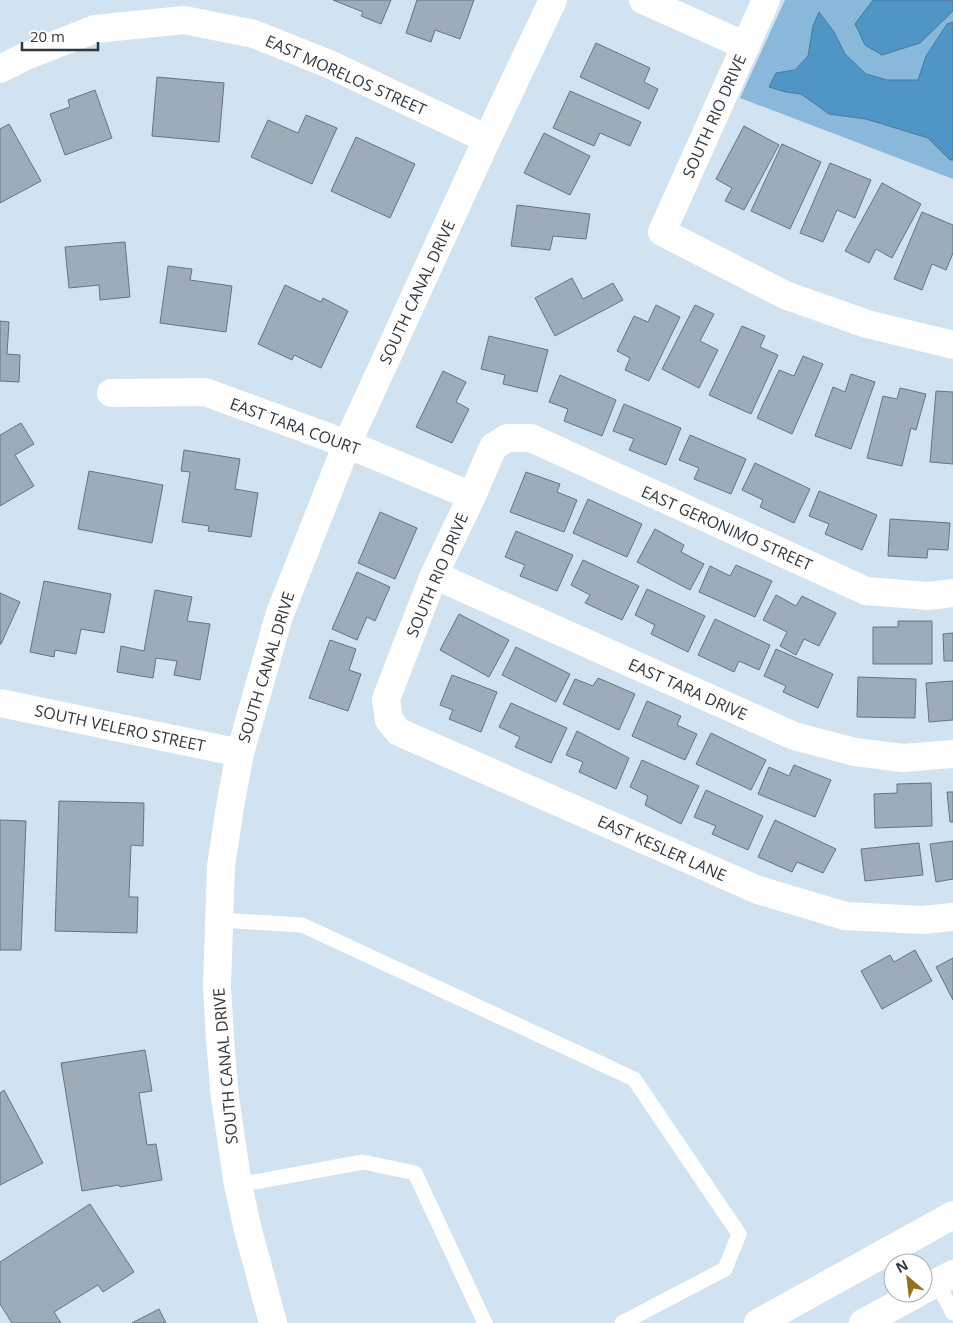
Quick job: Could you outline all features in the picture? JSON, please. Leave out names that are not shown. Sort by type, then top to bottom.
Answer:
[{"type":"street","name":"SOUTH CANAL DRIVE","points":[[273,1323],[238,1185],[225,1098],[220,1040],[217,986],[221,866],[240,753],[279,616],[347,444],[553,0]]},
{"type":"street","points":[[643,0],[746,46]]},
{"type":"street","name":"SOUTH RIO DRIVE","points":[[766,0],[662,232],[785,295],[866,324],[953,345]]},
{"type":"street","name":"EAST MORELOS STREET","points":[[0,69],[26,56],[95,29],[184,20],[254,34],[329,64],[487,139]]},
{"type":"street","name":"EAST TARA COURT","points":[[112,394],[205,392],[347,444],[472,496]]},
{"type":"street","name":"SOUTH RIO DRIVE","points":[[389,720],[386,699],[434,575],[493,447],[506,438]]},
{"type":"street","name":"EAST GERONIMO STREET","points":[[506,438],[531,438],[866,591],[928,596],[953,593]]},
{"type":"street","name":"EAST TARA DRIVE","points":[[434,575],[794,736],[854,752],[903,758],[953,754]]},
{"type":"street","name":"SOUTH VELERO STREET","points":[[0,702],[240,753]]},
{"type":"street","name":"EAST KESLER LANE","points":[[389,720],[399,732],[758,890],[845,916],[923,920],[953,917]]},
{"type":"street","points":[[758,1323],[953,1215]]},
{"type":"street","points":[[863,1323],[900,1303]]},
{"type":"lane","points":[[219,920],[302,925],[634,1079],[739,1234],[725,1269],[622,1323]]},
{"type":"lane","points":[[238,1185],[363,1162],[415,1172],[485,1323]]},
{"type":"lane","points":[[933,1285],[953,1313]]},
{"type":"shaded area","points":[[785,0],[953,0],[953,179],[740,98]]},
{"type":"shaded area","points":[[873,0],[953,0],[953,11],[920,43],[882,55],[865,45],[855,24]]},
{"type":"shaded area","points":[[819,12],[834,32],[845,54],[866,74],[887,80],[918,80],[926,56],[947,24],[953,22],[953,160],[950,160],[928,138],[866,119],[829,114],[801,94],[769,87],[776,73],[795,70],[808,56],[813,26]]},
{"type":"building","points":[[333,0],[391,0],[381,24],[361,16],[363,12]]},
{"type":"building","points":[[417,0],[474,0],[460,39],[435,30],[431,42],[406,33]]},
{"type":"building","points":[[596,43],[650,68],[644,82],[658,89],[649,109],[580,77]]},
{"type":"building","points":[[157,77],[224,83],[219,142],[152,136]]},
{"type":"building","points":[[95,90],[112,138],[65,155],[50,114],[70,107],[68,100]]},
{"type":"building","points":[[570,91],[641,122],[630,146],[600,133],[594,146],[553,128]]},
{"type":"building","points":[[306,115],[337,128],[312,184],[251,157],[268,120],[298,133]]},
{"type":"building","points":[[9,124],[41,181],[0,203],[0,129]]},
{"type":"building","points":[[744,126],[779,145],[744,210],[725,201],[732,188],[716,179]]},
{"type":"building","points":[[544,133],[590,156],[570,195],[524,173]]},
{"type":"building","points":[[356,137],[415,164],[390,218],[331,191]]},
{"type":"building","points":[[782,144],[821,162],[790,229],[751,211]]},
{"type":"building","points":[[830,163],[871,180],[855,218],[837,210],[823,242],[800,233]]},
{"type":"building","points":[[882,183],[921,204],[892,258],[876,249],[869,263],[845,251]]},
{"type":"building","points":[[517,205],[590,214],[586,239],[553,236],[550,250],[511,246]]},
{"type":"building","points":[[922,212],[953,225],[953,253],[946,270],[932,264],[922,290],[894,279]]},
{"type":"building","points":[[125,242],[130,297],[100,300],[99,285],[69,288],[65,247]]},
{"type":"building","points":[[168,266],[192,269],[190,280],[232,286],[226,332],[160,323]]},
{"type":"building","points":[[572,278],[583,299],[613,283],[623,300],[555,336],[535,298]]},
{"type":"building","points":[[285,285],[321,302],[323,298],[348,311],[321,368],[294,355],[292,360],[258,344]]},
{"type":"building","points":[[656,305],[680,317],[649,381],[625,370],[630,358],[617,351],[634,316],[648,322]]},
{"type":"building","points":[[695,305],[714,314],[700,341],[718,350],[699,388],[662,369]]},
{"type":"building","points":[[0,321],[9,322],[7,354],[20,355],[19,382],[0,381]]},
{"type":"building","points":[[742,326],[765,336],[760,347],[778,355],[751,414],[709,395]]},
{"type":"building","points":[[489,336],[548,350],[537,392],[503,384],[505,375],[481,369]]},
{"type":"building","points":[[803,356],[823,364],[792,434],[757,418],[779,370],[794,376]]},
{"type":"building","points":[[443,371],[466,382],[456,402],[469,409],[452,443],[416,427]]},
{"type":"building","points":[[851,374],[875,382],[851,449],[815,436],[833,387],[845,392]]},
{"type":"building","points":[[560,375],[616,400],[602,436],[564,421],[568,409],[549,402]]},
{"type":"building","points":[[900,388],[926,394],[916,430],[911,428],[902,466],[867,458],[883,396],[897,399]]},
{"type":"building","points":[[936,391],[953,392],[953,464],[930,462]]},
{"type":"building","points":[[624,404],[681,428],[666,465],[629,450],[634,439],[613,431]]},
{"type":"building","points":[[21,423],[34,444],[15,455],[34,486],[0,506],[0,435]]},
{"type":"building","points":[[690,435],[746,459],[731,494],[694,479],[699,468],[679,460]]},
{"type":"building","points":[[184,450],[240,459],[235,489],[258,493],[251,537],[208,531],[209,526],[182,522],[190,472],[181,471]]},
{"type":"building","points":[[755,463],[810,489],[794,523],[760,507],[763,500],[742,490]]},
{"type":"building","points":[[89,471],[163,485],[152,543],[78,529]]},
{"type":"building","points":[[526,472],[560,484],[557,492],[577,500],[564,532],[510,512]]},
{"type":"building","points":[[819,491],[877,515],[862,550],[825,534],[829,524],[809,516]]},
{"type":"building","points":[[588,499],[642,524],[627,557],[573,533]]},
{"type":"building","points":[[380,512],[417,528],[395,579],[358,563]]},
{"type":"building","points":[[890,519],[950,523],[948,550],[928,549],[927,558],[888,556]]},
{"type":"building","points":[[655,529],[684,545],[681,552],[704,564],[690,590],[637,562]]},
{"type":"building","points":[[516,531],[573,555],[557,591],[520,576],[525,565],[505,557]]},
{"type":"building","points":[[583,560],[639,586],[622,620],[585,603],[590,595],[571,585]]},
{"type":"building","points":[[736,565],[772,581],[755,617],[699,592],[710,566],[730,576]]},
{"type":"building","points":[[357,572],[390,587],[375,621],[367,617],[357,640],[332,629]]},
{"type":"building","points":[[44,581],[111,594],[104,633],[81,629],[76,654],[55,650],[54,657],[30,652]]},
{"type":"building","points":[[647,589],[705,616],[688,652],[651,634],[655,625],[635,615]]},
{"type":"building","points":[[155,590],[192,597],[187,621],[210,624],[200,680],[174,675],[177,661],[156,658],[153,678],[117,672],[121,646],[144,651]]},
{"type":"building","points":[[0,593],[20,602],[1,644],[0,644]]},
{"type":"building","points":[[776,595],[796,606],[802,596],[836,613],[819,646],[804,639],[796,655],[780,646],[787,632],[763,620]]},
{"type":"building","points":[[459,614],[509,640],[489,677],[440,650]]},
{"type":"building","points":[[715,619],[770,645],[759,670],[739,661],[734,672],[698,655]]},
{"type":"building","points":[[898,621],[932,621],[932,664],[873,664],[873,627],[898,627]]},
{"type":"building","points":[[953,633],[953,661],[944,661],[943,634]]},
{"type":"building","points":[[330,640],[356,649],[349,670],[361,674],[348,711],[309,698]]},
{"type":"building","points":[[516,647],[570,674],[556,702],[502,675]]},
{"type":"building","points":[[776,649],[833,674],[818,708],[783,692],[786,686],[764,676]]},
{"type":"building","points":[[452,675],[497,692],[481,732],[449,719],[453,710],[440,705]]},
{"type":"building","points":[[858,677],[916,679],[915,718],[857,717]]},
{"type":"building","points":[[598,678],[635,694],[619,730],[563,704],[575,679],[593,686]]},
{"type":"building","points":[[953,681],[953,720],[929,722],[926,683]]},
{"type":"building","points":[[647,701],[681,716],[677,725],[697,734],[685,760],[632,736]]},
{"type":"building","points":[[511,703],[567,728],[551,763],[515,747],[520,737],[499,727]]},
{"type":"building","points":[[577,731],[629,758],[616,789],[579,772],[583,762],[566,755]]},
{"type":"building","points":[[711,733],[766,760],[751,790],[696,764]]},
{"type":"building","points":[[642,760],[699,786],[681,824],[645,805],[648,796],[630,787]]},
{"type":"building","points":[[794,765],[831,780],[815,817],[758,794],[769,767],[789,776]]},
{"type":"building","points":[[931,783],[932,826],[875,828],[874,794],[897,793],[897,784]]},
{"type":"building","points":[[706,790],[763,816],[748,850],[712,834],[716,826],[694,817]]},
{"type":"building","points":[[947,792],[953,792],[953,822],[950,822]]},
{"type":"building","points":[[59,801],[144,803],[143,846],[131,845],[129,897],[138,897],[137,933],[55,931]]},
{"type":"building","points":[[0,820],[26,821],[21,950],[0,950]]},
{"type":"building","points":[[775,820],[836,849],[823,873],[797,862],[792,872],[758,857]]},
{"type":"building","points":[[953,841],[953,879],[936,882],[930,844]]},
{"type":"building","points":[[919,843],[923,875],[865,881],[861,849]]},
{"type":"building","points":[[915,950],[932,981],[882,1009],[861,971],[890,955],[894,962]]},
{"type":"building","points":[[953,958],[953,1000],[936,967]]},
{"type":"building","points":[[145,1050],[152,1091],[139,1093],[147,1145],[156,1144],[162,1180],[82,1191],[61,1063]]},
{"type":"building","points":[[4,1090],[43,1163],[0,1185],[0,1093]]},
{"type":"building","points":[[90,1204],[134,1272],[103,1292],[98,1285],[54,1312],[61,1323],[12,1323],[0,1304],[0,1262]]},
{"type":"building","points":[[159,1309],[166,1323],[132,1323]]}]
